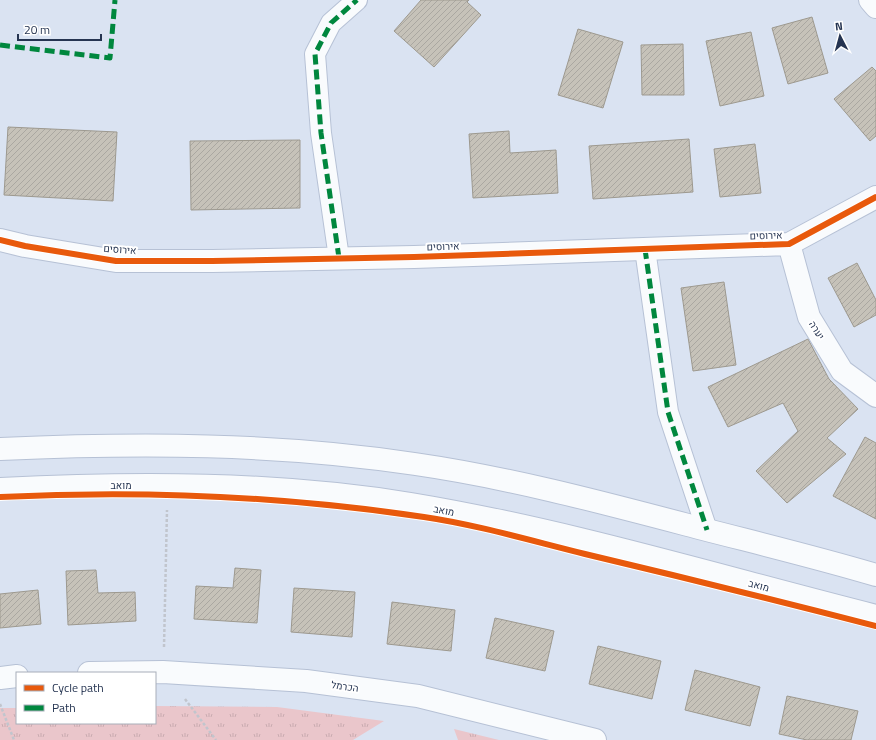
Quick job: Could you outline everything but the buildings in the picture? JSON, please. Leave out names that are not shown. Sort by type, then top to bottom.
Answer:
[{"type":"main road","points":[[870,0],[876,7]]},
{"type":"main road","name":"אירוסים","points":[[0,240],[26,246],[116,261],[339,258],[789,244],[876,198]]},
{"type":"main road","name":"יערה","points":[[789,244],[809,317],[842,371],[876,396]]},
{"type":"main road","points":[[0,449],[130,445],[268,449],[335,454],[416,464],[503,480],[585,498],[876,575]]},
{"type":"main road","name":"מואב","points":[[0,489],[115,485],[167,486],[331,494],[418,505],[576,537],[876,616]]},
{"type":"main road","name":"הכרמל","points":[[156,672],[306,681],[418,696],[595,740]]},
{"type":"main road","points":[[0,678],[16,676]]},
{"type":"street","points":[[339,258],[321,133],[315,54],[331,23],[358,0]]},
{"type":"street","points":[[645,249],[668,412],[707,530]]},
{"type":"path","points":[[167,486],[164,672],[216,740]]},
{"type":"path","points":[[0,704],[14,740]]},
{"type":"green space","points":[[156,706],[277,707],[384,721],[353,740],[0,740],[0,708],[16,708],[16,724],[156,724]]},
{"type":"green space","points":[[454,729],[499,740],[458,740]]},
{"type":"marked path","points":[[0,45],[110,58],[115,0]]},
{"type":"marked path","points":[[339,258],[321,133],[315,54],[331,23],[357,0]]},
{"type":"marked path","points":[[645,249],[668,412],[707,530]]},
{"type":"cycle path","points":[[0,240],[25,246],[116,261],[212,261],[414,257],[789,244],[876,197]]},
{"type":"cycle path","points":[[0,497],[106,494],[213,496],[319,504],[424,517],[464,524],[876,626]]}]
